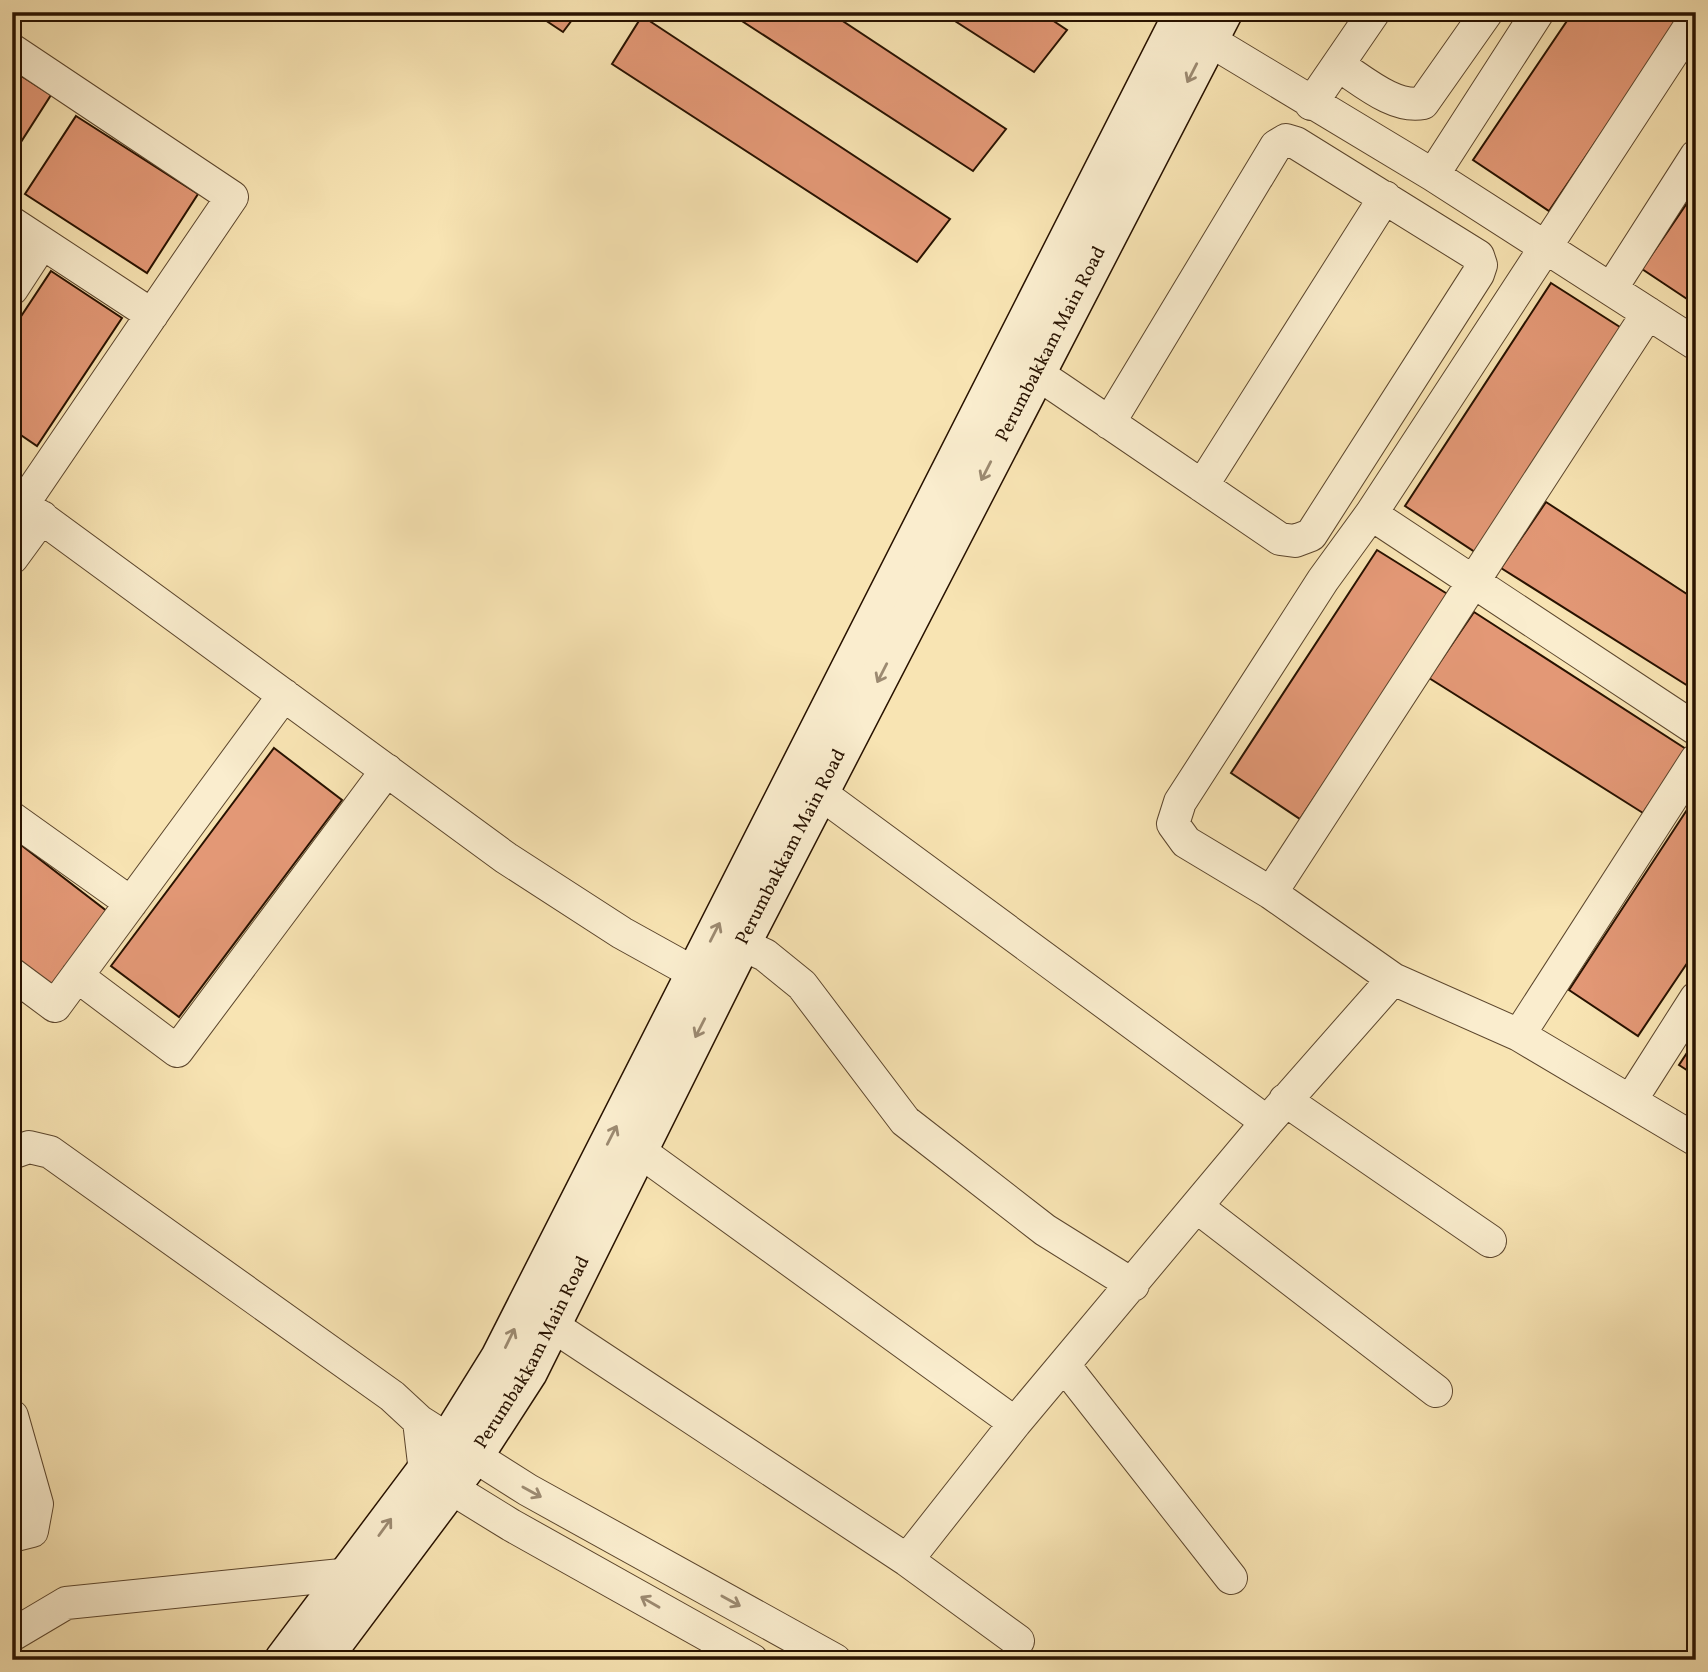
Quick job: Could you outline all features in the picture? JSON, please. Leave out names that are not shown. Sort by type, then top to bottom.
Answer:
[{"type":"street","points":[[1311,104],[1374,12]]},
{"type":"street","points":[[1338,65],[1398,102],[1413,105],[1423,103],[1487,12]]},
{"type":"street","points":[[1433,175],[1538,12]]},
{"type":"street","points":[[1696,17],[1371,514],[1323,580],[1180,802],[1173,824],[1186,842],[1271,894],[1393,979],[1519,1035],[1696,1140]]},
{"type":"street","points":[[1199,22],[1311,104],[1433,175],[1696,344]]},
{"type":"street","name":"Perumbakkam Main Road","points":[[447,1439],[528,1372],[638,1150],[707,981],[741,944],[1036,373],[1199,22]]},
{"type":"street","name":"Perumbakkam Main Road","points":[[321,1660],[437,1480],[447,1439],[500,1359],[707,981],[1199,22]]},
{"type":"street","points":[[12,50],[232,197],[26,506],[12,558]]},
{"type":"street","points":[[1036,373],[1109,423],[1280,539],[1295,541],[1311,534],[1478,274],[1481,265],[1478,256],[1296,142],[1286,140],[1276,146],[1109,423]]},
{"type":"street","points":[[1611,289],[1696,156]]},
{"type":"street","points":[[1202,486],[1385,197]]},
{"type":"street","points":[[12,223],[152,315]]},
{"type":"street","points":[[12,289],[42,243]]},
{"type":"street","points":[[1271,894],[1648,313]]},
{"type":"street","points":[[26,506],[568,900],[707,981]]},
{"type":"street","points":[[1371,514],[1696,729]]},
{"type":"street","points":[[12,975],[55,1006],[284,695]]},
{"type":"street","points":[[1519,1035],[1696,760]]},
{"type":"street","points":[[77,976],[177,1051],[387,770]]},
{"type":"street","points":[[820,793],[1276,1111],[1490,1241]]},
{"type":"street","points":[[12,818],[131,903]]},
{"type":"street","points":[[741,944],[765,955],[802,985],[905,1121],[1045,1230],[1133,1285]]},
{"type":"street","points":[[907,1560],[1015,1423],[1276,1111],[1393,979]]},
{"type":"street","points":[[1631,1100],[1696,998]]},
{"type":"street","points":[[12,1153],[29,1147],[51,1152],[392,1396],[447,1439],[835,1660]]},
{"type":"street","points":[[638,1150],[1015,1423]]},
{"type":"street","points":[[1197,1207],[1436,1391]]},
{"type":"street","points":[[550,1324],[907,1560],[1018,1641]]},
{"type":"street","points":[[1064,1365],[1231,1578]]},
{"type":"street","points":[[12,1416],[37,1504],[32,1531],[12,1536]]},
{"type":"street","points":[[447,1439],[437,1480],[752,1660]]},
{"type":"street","name":"Perumbakkam Main Road","points":[[284,1660],[351,1574],[437,1480]]},
{"type":"street","points":[[12,1635],[66,1603],[351,1574]]},
{"type":"building","points":[[533,12],[578,12],[563,32]]},
{"type":"building","points":[[728,12],[829,12],[1006,129],[973,171]]},
{"type":"building","points":[[941,12],[1040,12],[1067,30],[1034,72]]},
{"type":"building","points":[[1573,12],[1683,12],[1549,211],[1473,160]]},
{"type":"building","points":[[642,16],[950,219],[917,262],[612,64]]},
{"type":"building","points":[[12,70],[51,95],[12,156]]},
{"type":"building","points":[[76,116],[198,194],[147,273],[25,194]]},
{"type":"building","points":[[1696,190],[1696,305],[1642,269]]},
{"type":"building","points":[[51,271],[122,318],[37,446],[12,429],[12,330]]},
{"type":"building","points":[[1551,283],[1623,329],[1475,552],[1405,506]]},
{"type":"building","points":[[1546,502],[1696,600],[1696,691],[1501,568]]},
{"type":"building","points":[[1377,550],[1449,595],[1300,819],[1231,773]]},
{"type":"building","points":[[1474,612],[1686,749],[1643,813],[1429,678]]},
{"type":"building","points":[[274,748],[342,800],[179,1017],[111,966]]},
{"type":"building","points":[[1696,796],[1696,950],[1638,1036],[1569,990]]},
{"type":"building","points":[[12,838],[108,912],[51,987],[12,958]]},
{"type":"building","points":[[1696,1039],[1696,1076],[1679,1065]]}]
